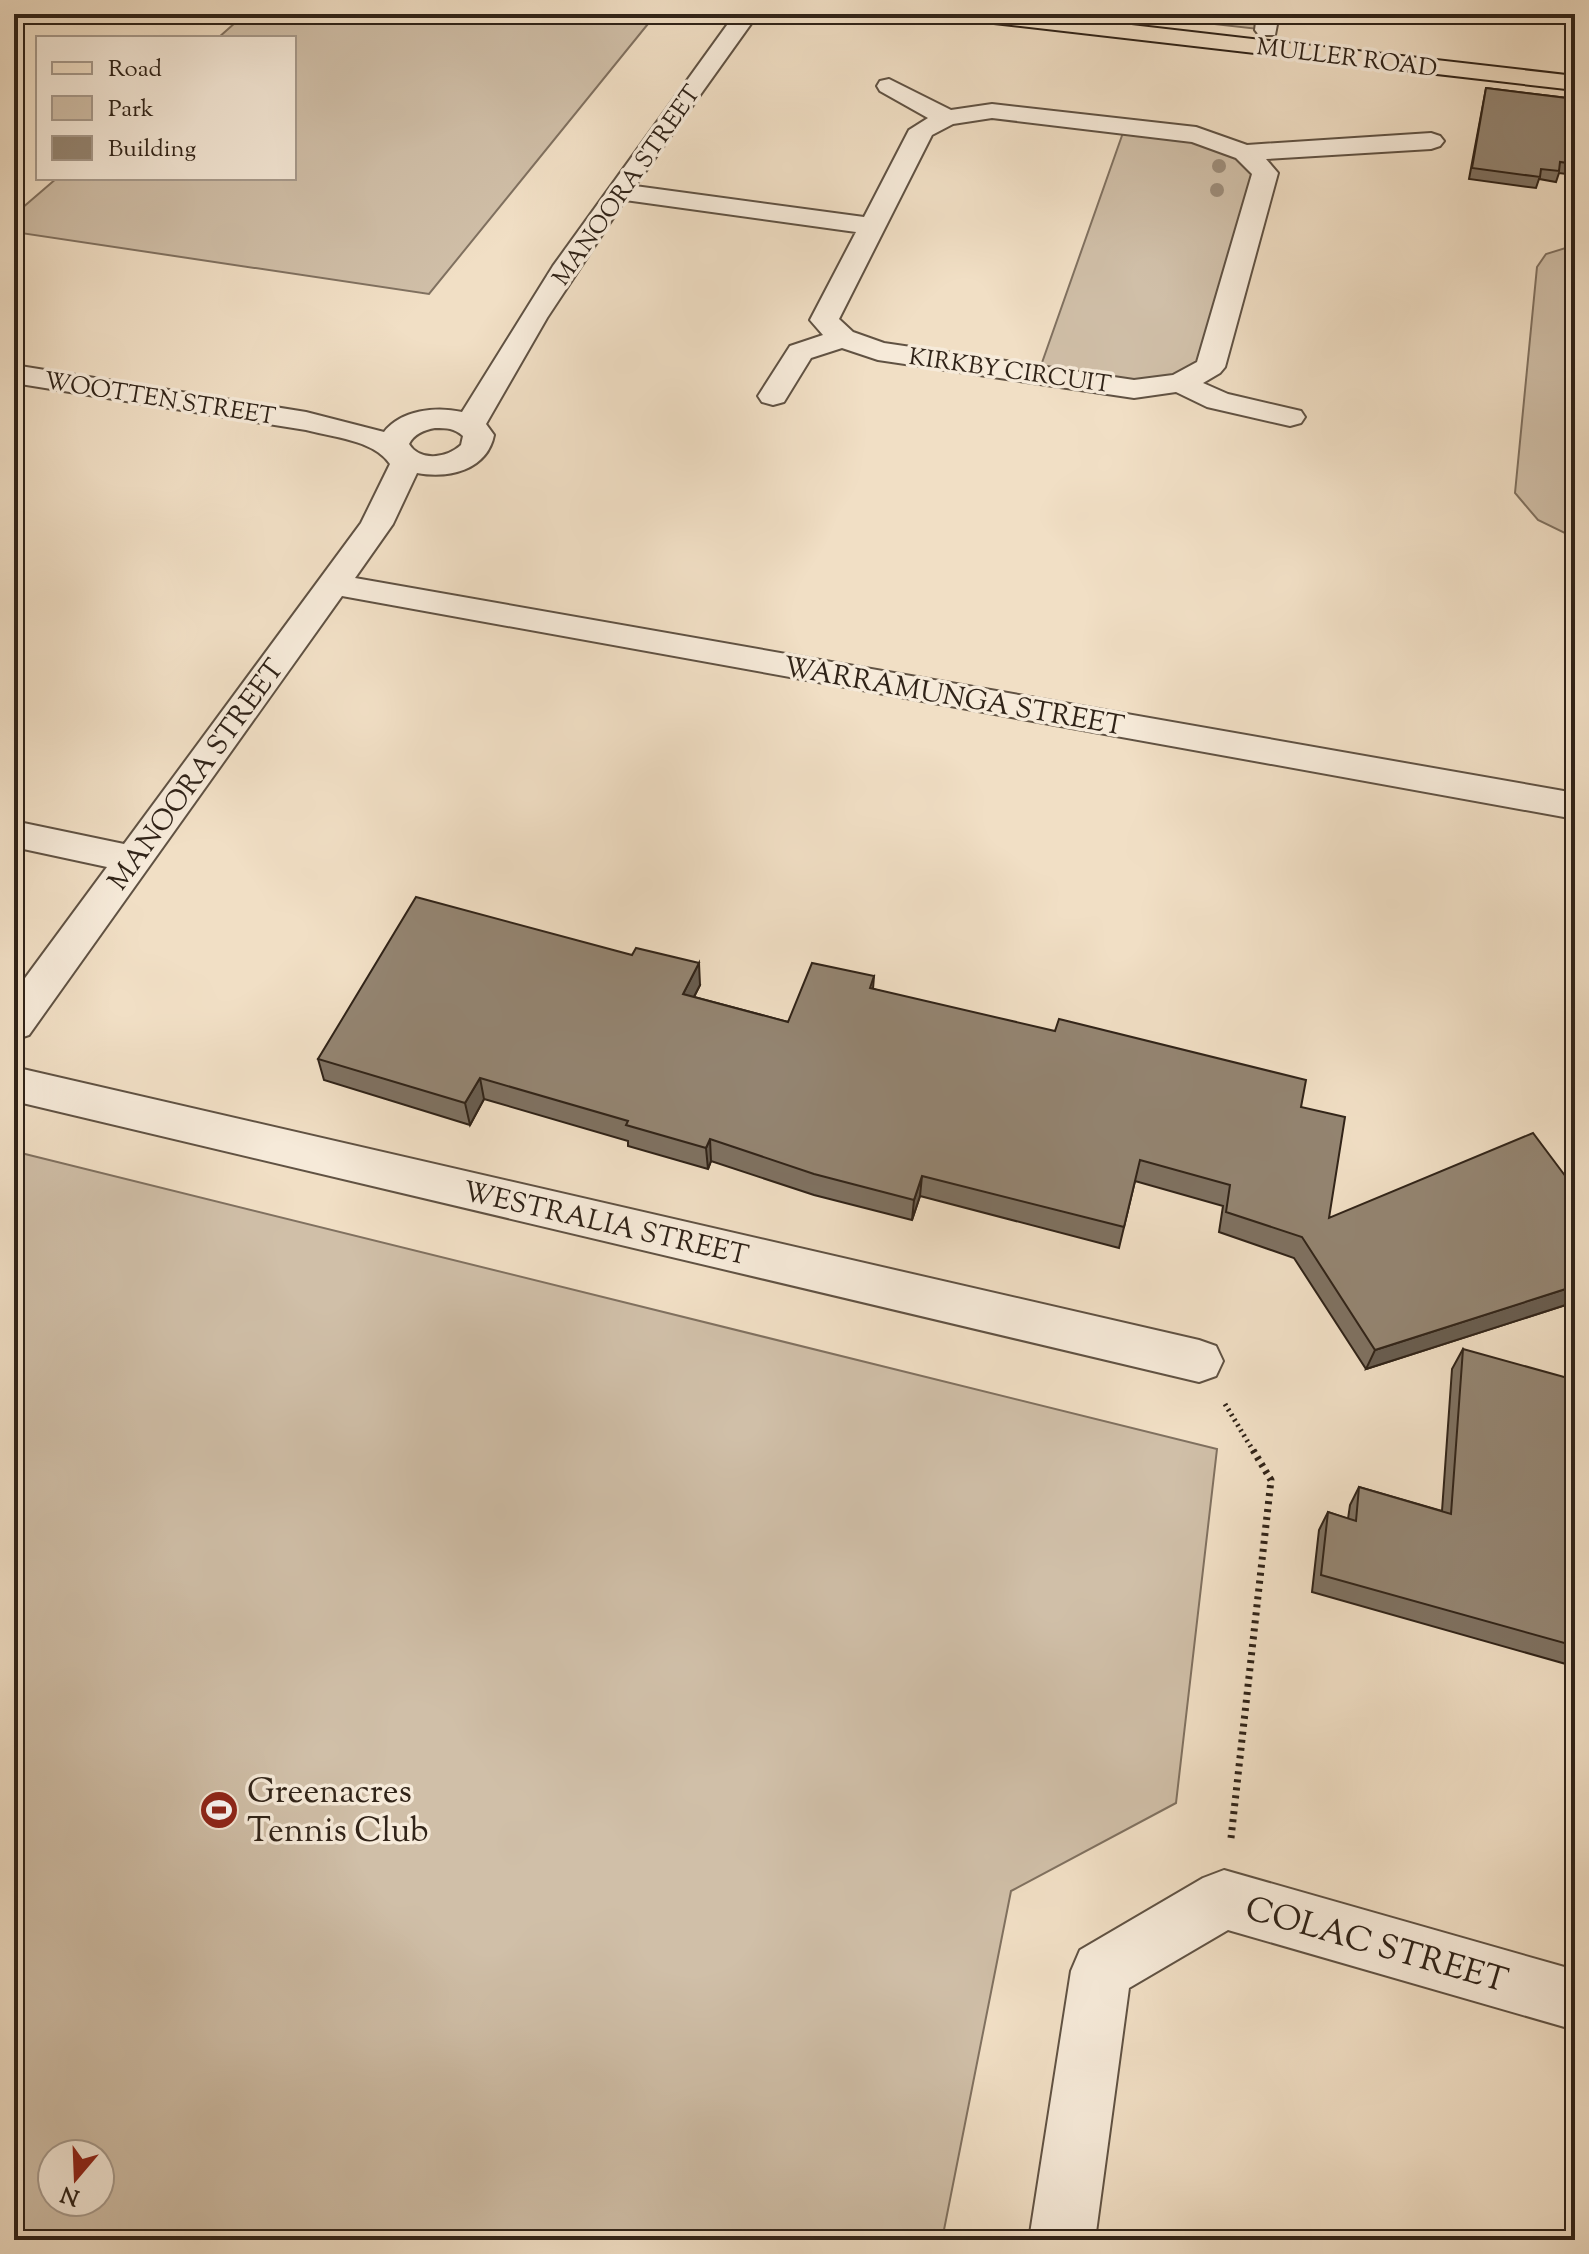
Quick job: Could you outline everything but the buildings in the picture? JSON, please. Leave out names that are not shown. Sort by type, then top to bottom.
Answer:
[{"type":"main road","name":"MULLER ROAD","points":[[976,14],[1575,83]]},
{"type":"main road","name":"MULLER ROAD","points":[[1125,14],[1268,22],[1575,64]]},
{"type":"street","name":"MANOORA STREET","points":[[377,524],[400,454],[400,432],[442,422],[507,357],[626,181],[747,14]]},
{"type":"street","points":[[889,86],[947,118]]},
{"type":"street","points":[[773,396],[800,352],[843,338],[824,320],[922,130],[947,118],[992,111],[1196,135],[1245,153],[1431,141]]},
{"type":"street","name":"KIRKBY CIRCUIT","points":[[843,338],[878,351],[1134,389],[1180,383],[1210,367],[1261,188],[1265,173],[1245,153]]},
{"type":"street","points":[[626,181],[876,216]]},
{"type":"street","name":"WOOTTEN STREET","points":[[14,374],[306,421],[364,435],[424,465],[443,465]]},
{"type":"street","points":[[1180,383],[1218,401],[1290,417]]},
{"type":"street","name":"WOOTTEN STREET","points":[[306,421],[372,426],[442,422]]},
{"type":"street","name":"MANOORA STREET","points":[[14,1024],[377,524],[443,465],[464,458],[477,447],[479,435],[442,422]]},
{"type":"street","name":"WARRAMUNGA STREET","points":[[333,584],[1575,806]]},
{"type":"street","points":[[14,834],[133,859]]},
{"type":"street","name":"WESTRALIA STREET","points":[[14,1084],[1199,1361]]},
{"type":"street","name":"COLAC STREET","points":[[1062,2240],[1101,1971],[1224,1899],[1575,2000]]},
{"type":"path","points":[[1199,1361],[1271,1480],[1224,1899]]},
{"type":"green space","points":[[245,14],[608,14],[652,19],[429,294],[14,232],[14,215],[55,180],[296,180],[296,36],[220,36]]},
{"type":"green space","points":[[1125,14],[1268,14],[1267,30]]},
{"type":"green space","points":[[1125,127],[1196,135],[1265,173],[1210,367],[1180,383],[1038,374]]},
{"type":"green space","points":[[1575,245],[1575,538],[1538,520],[1515,493],[1537,267],[1546,254]]},
{"type":"green space","points":[[21,1153],[1217,1449],[1176,1803],[1011,1891],[942,2240],[14,2240],[14,1163]]},
{"type":"place","name":"Greenacres Tennis Club","points":[[219,1810]]}]
